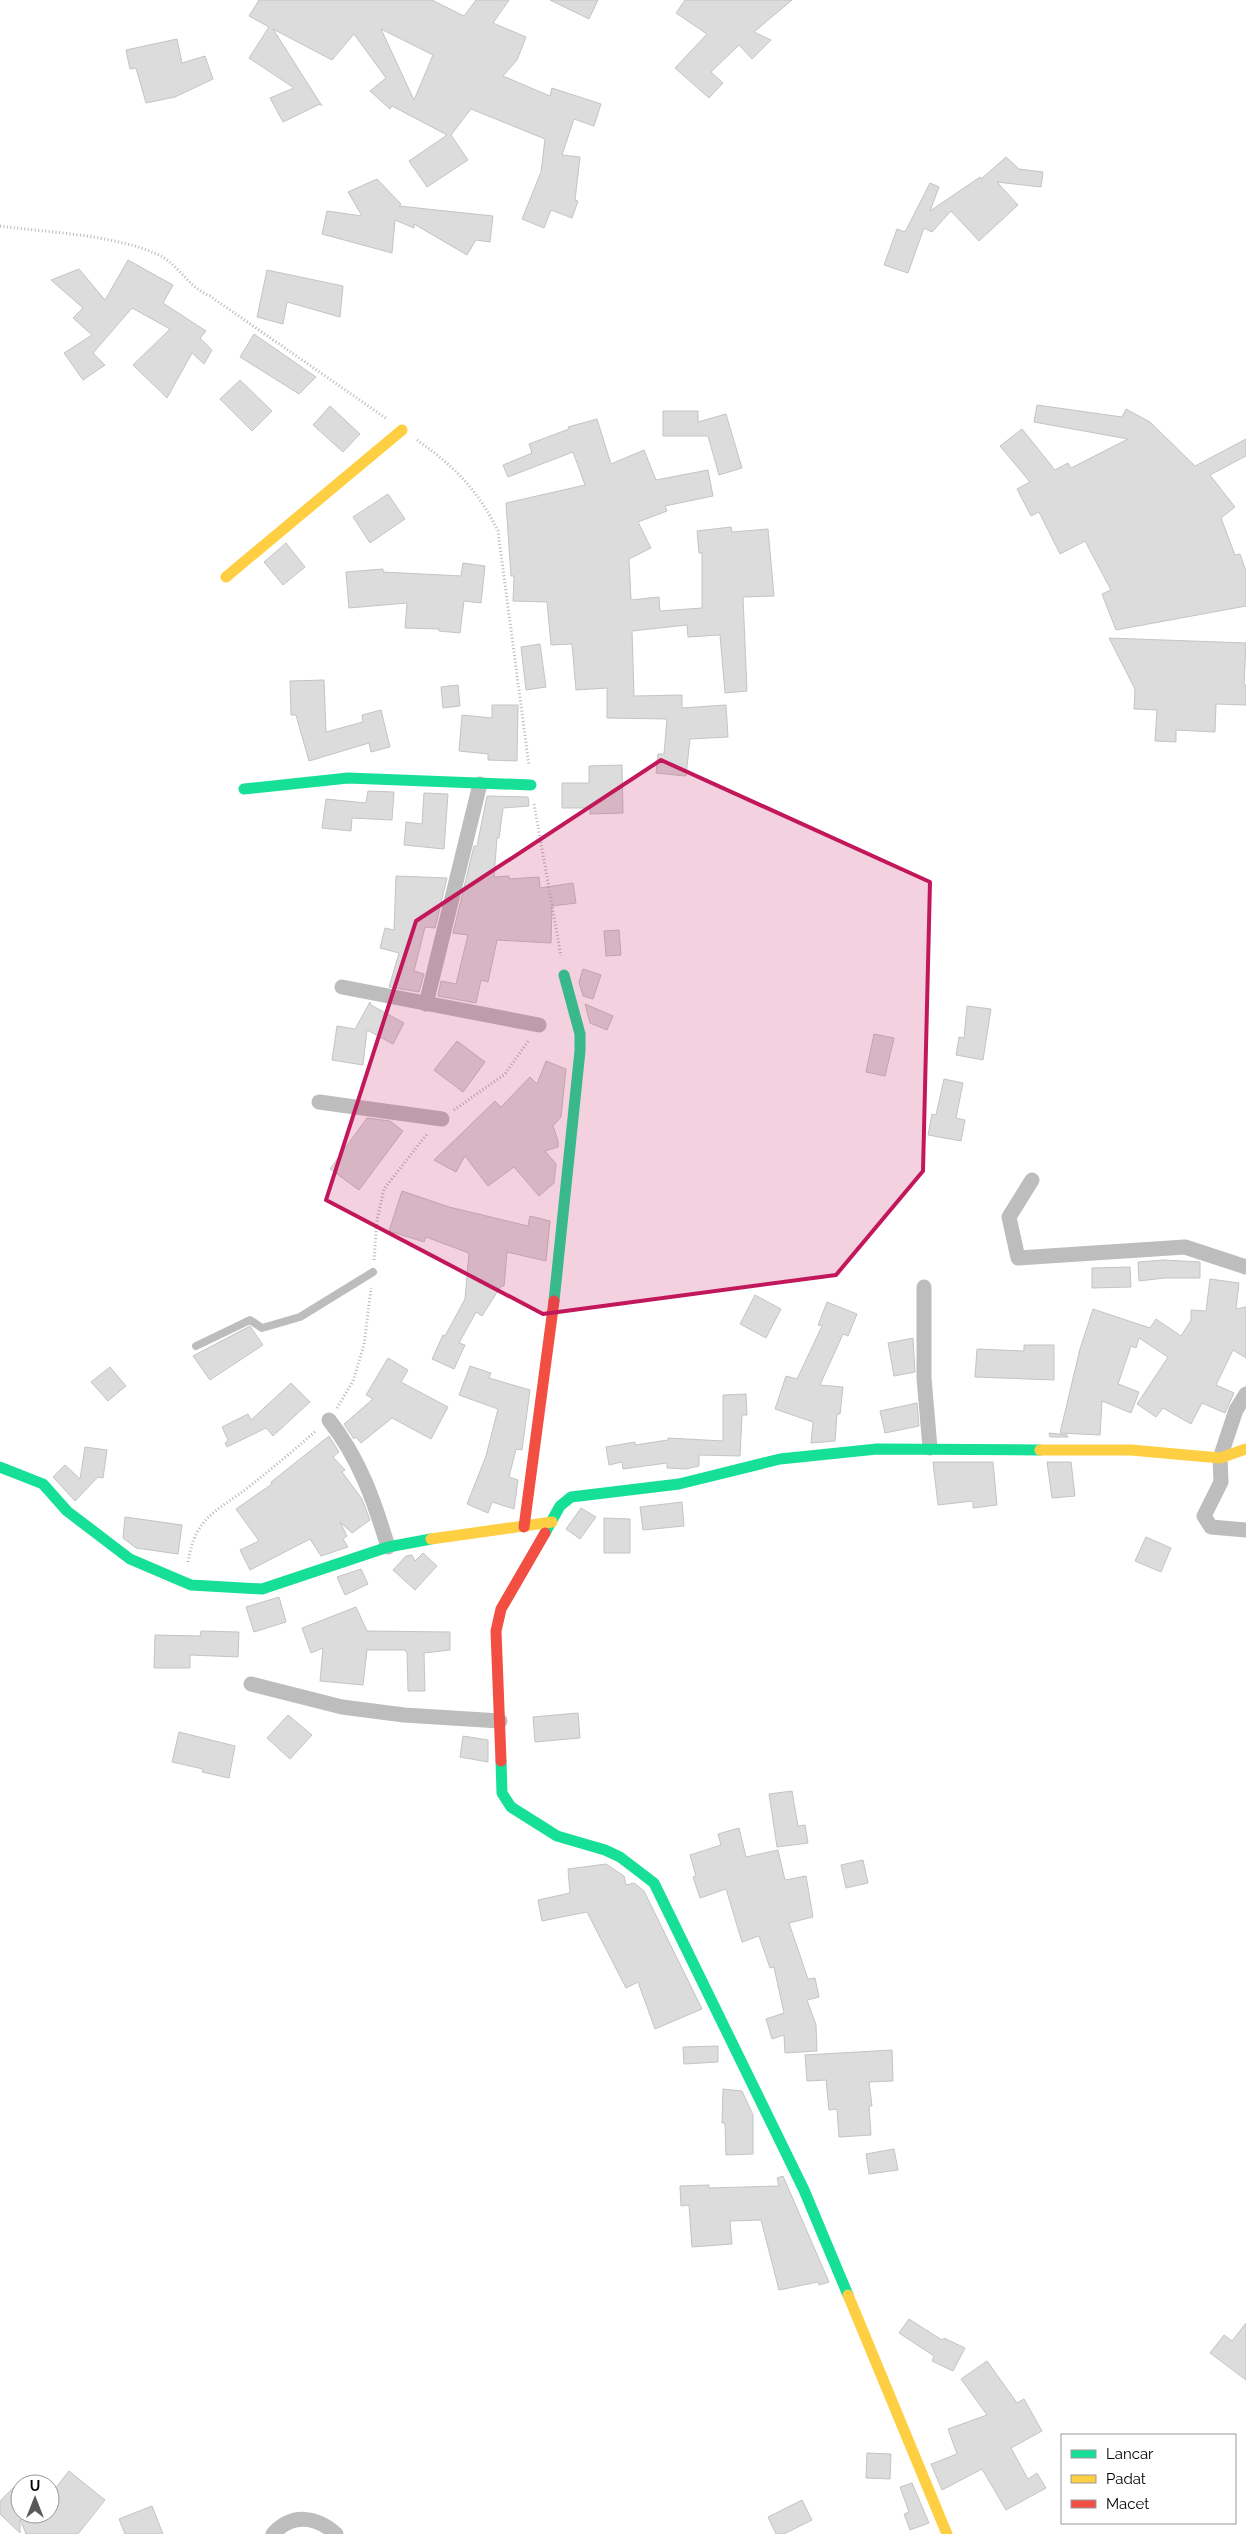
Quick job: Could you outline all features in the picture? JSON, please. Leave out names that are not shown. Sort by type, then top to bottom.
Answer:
[{"type":"street","points":[[226,577],[402,430]]},
{"type":"street","points":[[244,789],[348,778],[531,786]]},
{"type":"street","points":[[426,1004],[480,784]]},
{"type":"street","points":[[524,1527],[556,1289],[580,1051],[580,1034],[564,975]]},
{"type":"street","points":[[342,987],[539,1025]]},
{"type":"street","points":[[320,1102],[442,1119]]},
{"type":"street","points":[[1032,1180],[1009,1217],[1018,1258],[1185,1247],[1246,1267]]},
{"type":"street","points":[[924,1287],[924,1378],[930,1448]]},
{"type":"street","points":[[1246,1394],[1236,1410],[1220,1458],[1221,1482],[1204,1516],[1211,1527],[1246,1530]]},
{"type":"street","points":[[329,1420],[346,1441],[363,1473],[388,1547]]},
{"type":"street","points":[[947,2534],[804,2190],[654,1883],[620,1857],[605,1850],[557,1836],[511,1807],[502,1793],[496,1630],[501,1609],[560,1506],[571,1497],[679,1484],[780,1459],[877,1449],[1131,1450],[1220,1458],[1246,1449]]},
{"type":"street","points":[[0,1467],[43,1484],[67,1511],[130,1558],[191,1585],[262,1589],[388,1547],[484,1530],[524,1527],[552,1522]]},
{"type":"street","points":[[251,1684],[342,1707],[404,1715],[500,1721]]},
{"type":"street","points":[[273,2534],[282,2524],[292,2520],[310,2520],[330,2528],[336,2534]]},
{"type":"lane","points":[[196,1346],[250,1320],[262,1328],[300,1317],[373,1272]]},
{"type":"path","points":[[0,226],[113,241],[160,256],[199,292],[210,296],[445,460],[486,506],[498,532],[531,786],[564,975]]},
{"type":"path","points":[[191,1585],[188,1562],[191,1544],[199,1527],[214,1510],[249,1487],[329,1420],[353,1381],[364,1345],[377,1220],[384,1189],[417,1145],[442,1119],[505,1074],[517,1060],[539,1025]]},
{"type":"highlighted area","points":[[661,760],[930,882],[923,1171],[836,1275],[543,1314],[326,1200],[416,921]]},
{"type":"building","points":[[259,0],[432,0],[464,16],[476,0],[509,0],[493,23],[526,37],[517,60],[503,76],[550,96],[552,88],[601,104],[594,126],[574,119],[562,155],[580,157],[575,200],[578,201],[572,218],[551,210],[544,228],[522,219],[541,172],[545,139],[471,109],[451,135],[468,160],[427,187],[409,161],[447,135],[392,106],[390,109],[370,91],[386,78],[354,34],[332,60],[273,29],[322,106],[320,104],[283,122],[270,98],[294,88],[249,58],[269,27],[249,16]],"holes":[[[381,29],[433,55],[414,100]]]},
{"type":"building","points":[[550,0],[598,0],[589,19]]},
{"type":"building","points":[[685,0],[792,0],[754,32],[771,40],[752,59],[739,45],[711,72],[723,83],[709,98],[675,68],[707,34],[676,13]]},
{"type":"building","points":[[177,39],[182,63],[205,56],[213,79],[175,97],[146,103],[136,68],[130,69],[126,50]]},
{"type":"building","points":[[1006,157],[1019,169],[1043,172],[1041,187],[997,182],[1018,205],[979,241],[951,211],[932,232],[924,228],[908,273],[884,265],[897,229],[905,232],[930,183],[939,187],[930,211],[980,177],[981,179]]},
{"type":"building","points":[[377,179],[401,204],[399,206],[493,216],[490,242],[476,240],[467,255],[414,224],[414,228],[395,220],[392,253],[322,234],[327,211],[362,216],[348,192]]},
{"type":"building","points":[[128,260],[173,285],[163,303],[206,331],[200,338],[212,350],[204,364],[192,353],[167,398],[133,365],[170,329],[132,308],[93,353],[105,365],[83,380],[64,353],[92,335],[73,318],[83,308],[51,280],[79,269],[105,300]]},
{"type":"building","points":[[267,270],[343,286],[340,317],[287,302],[283,324],[257,317]]},
{"type":"building","points":[[254,334],[316,377],[299,394],[240,357]]},
{"type":"building","points":[[240,380],[272,411],[252,431],[220,399]]},
{"type":"building","points":[[1037,405],[1122,417],[1126,409],[1150,422],[1195,466],[1246,439],[1246,456],[1210,475],[1235,507],[1221,518],[1235,555],[1240,554],[1246,571],[1246,606],[1116,630],[1102,594],[1111,590],[1085,541],[1060,554],[1039,512],[1031,516],[1017,489],[1030,482],[1000,446],[1022,429],[1055,470],[1068,463],[1071,468],[1128,439],[1034,422]]},
{"type":"building","points":[[330,406],[360,434],[343,452],[313,425]]},
{"type":"building","points":[[663,411],[698,411],[698,422],[726,414],[742,468],[719,475],[708,436],[663,436]]},
{"type":"building","points":[[597,419],[611,464],[644,450],[656,480],[708,470],[713,496],[665,506],[667,511],[638,522],[651,548],[629,559],[631,600],[659,597],[660,611],[702,608],[702,553],[699,553],[697,531],[731,527],[732,532],[768,529],[774,596],[743,597],[747,691],[725,693],[720,635],[688,637],[687,625],[632,631],[634,696],[682,695],[682,708],[726,705],[728,737],[690,739],[686,776],[656,773],[658,754],[664,754],[667,719],[607,718],[607,688],[576,690],[572,644],[551,645],[547,602],[513,601],[514,576],[511,576],[506,503],[585,485],[573,452],[508,477],[503,465],[532,453],[529,444],[569,429],[568,427]]},
{"type":"building","points":[[388,494],[405,519],[370,543],[353,517]]},
{"type":"building","points":[[286,543],[305,567],[283,585],[264,562]]},
{"type":"building","points":[[463,563],[485,566],[481,603],[464,601],[460,633],[439,631],[439,629],[405,628],[407,603],[349,608],[346,572],[383,569],[383,572],[461,576]]},
{"type":"building","points":[[1109,638],[1246,643],[1244,685],[1246,685],[1246,705],[1216,704],[1215,732],[1176,730],[1176,742],[1155,741],[1157,710],[1134,709],[1135,689]]},
{"type":"building","points":[[540,644],[546,687],[526,690],[521,647]]},
{"type":"building","points":[[324,680],[326,732],[363,722],[362,715],[381,710],[390,747],[371,752],[369,743],[309,761],[296,715],[291,715],[290,681]]},
{"type":"building","points":[[458,685],[460,706],[443,708],[441,687]]},
{"type":"building","points":[[492,705],[518,705],[517,761],[488,760],[488,754],[459,751],[462,715],[492,718]]},
{"type":"building","points":[[622,765],[623,813],[590,814],[590,808],[562,808],[562,783],[589,783],[589,766]]},
{"type":"building","points":[[368,791],[394,792],[392,820],[352,818],[351,831],[322,828],[326,799],[366,803]]},
{"type":"building","points":[[424,793],[448,794],[444,849],[404,845],[406,822],[422,824]]},
{"type":"building","points":[[487,796],[528,797],[529,806],[503,808],[499,838],[497,838],[494,877],[509,876],[509,879],[539,877],[540,888],[573,883],[576,903],[552,906],[551,943],[497,940],[488,982],[481,980],[476,1003],[438,996],[441,981],[456,984],[468,935],[453,933],[474,846],[477,846]]},
{"type":"building","points":[[396,876],[447,878],[435,928],[425,927],[414,971],[424,974],[419,992],[389,987],[399,953],[380,948],[385,928],[394,930]]},
{"type":"building","points":[[619,930],[621,955],[606,956],[604,931]]},
{"type":"building","points":[[583,969],[601,975],[593,999],[583,996],[579,982]]},
{"type":"building","points":[[370,1002],[371,1005],[404,1023],[393,1044],[367,1030],[363,1065],[332,1060],[337,1026],[355,1029]]},
{"type":"building","points":[[585,1004],[613,1016],[607,1030],[590,1023]]},
{"type":"building","points":[[967,1006],[991,1009],[983,1060],[956,1055],[959,1037],[964,1038]]},
{"type":"building","points":[[874,1034],[894,1038],[885,1076],[866,1072]]},
{"type":"building","points":[[457,1041],[485,1062],[463,1092],[434,1070]]},
{"type":"building","points":[[546,1061],[566,1069],[561,1117],[553,1126],[558,1147],[545,1151],[556,1164],[554,1183],[539,1196],[514,1167],[488,1186],[465,1156],[456,1172],[434,1160],[495,1101],[501,1107],[530,1077],[537,1084]]},
{"type":"building","points":[[944,1079],[963,1083],[956,1118],[965,1120],[961,1141],[928,1135],[932,1114],[936,1115]]},
{"type":"building","points":[[367,1118],[390,1121],[403,1131],[359,1190],[330,1169]]},
{"type":"building","points":[[402,1191],[449,1207],[528,1226],[530,1216],[550,1221],[546,1261],[507,1252],[504,1286],[501,1286],[482,1316],[476,1312],[459,1343],[465,1345],[454,1369],[432,1359],[443,1335],[445,1336],[465,1299],[469,1253],[426,1237],[424,1242],[389,1231]]},
{"type":"building","points":[[1164,1260],[1200,1262],[1200,1278],[1165,1278],[1139,1281],[1138,1262]]},
{"type":"building","points":[[1130,1267],[1131,1287],[1092,1288],[1092,1268]]},
{"type":"building","points":[[1210,1279],[1239,1283],[1236,1309],[1246,1307],[1246,1358],[1233,1350],[1216,1385],[1234,1393],[1225,1413],[1202,1403],[1191,1424],[1163,1408],[1156,1417],[1137,1404],[1168,1357],[1139,1338],[1136,1348],[1131,1346],[1118,1384],[1139,1392],[1131,1413],[1102,1401],[1100,1435],[1060,1433],[1080,1349],[1093,1309],[1150,1328],[1156,1319],[1181,1336],[1191,1320],[1191,1310],[1206,1311]]},
{"type":"building","points":[[755,1295],[781,1309],[766,1338],[740,1324]]},
{"type":"building","points":[[827,1302],[857,1314],[848,1336],[843,1334],[820,1385],[843,1387],[840,1414],[837,1414],[835,1441],[811,1443],[813,1422],[775,1409],[786,1376],[797,1379],[822,1326],[818,1325]]},
{"type":"building","points":[[250,1326],[263,1345],[210,1380],[193,1356]]},
{"type":"building","points":[[913,1338],[915,1372],[894,1376],[888,1343]]},
{"type":"building","points":[[1024,1345],[1054,1345],[1054,1380],[975,1377],[977,1349],[1024,1351]]},
{"type":"building","points":[[388,1358],[408,1370],[401,1382],[448,1407],[431,1439],[392,1418],[361,1443],[356,1437],[354,1439],[344,1424],[373,1399],[366,1395]]},
{"type":"building","points":[[470,1366],[491,1373],[489,1378],[530,1390],[522,1450],[516,1449],[509,1477],[518,1480],[514,1509],[492,1502],[488,1513],[467,1504],[486,1456],[498,1409],[459,1395]]},
{"type":"building","points":[[110,1367],[126,1386],[108,1401],[91,1382]]},
{"type":"building","points":[[291,1383],[310,1402],[273,1436],[266,1428],[227,1447],[225,1443],[228,1440],[222,1427],[248,1414],[251,1420]]},
{"type":"building","points":[[746,1394],[747,1415],[742,1415],[740,1456],[699,1455],[699,1466],[686,1469],[667,1468],[667,1463],[623,1469],[622,1462],[609,1465],[606,1447],[635,1442],[635,1445],[668,1440],[668,1438],[723,1441],[723,1395]]},
{"type":"building","points":[[917,1403],[919,1426],[885,1433],[880,1411]]},
{"type":"building","points":[[1049,1433],[1067,1435],[1068,1437],[1050,1437]]},
{"type":"building","points":[[329,1436],[339,1452],[333,1457],[345,1470],[342,1472],[362,1499],[370,1520],[352,1533],[340,1522],[347,1536],[343,1539],[348,1547],[321,1556],[310,1539],[250,1570],[240,1550],[259,1541],[236,1509],[272,1484],[271,1482]]},
{"type":"building","points":[[85,1447],[107,1450],[103,1478],[98,1477],[75,1501],[53,1477],[65,1465],[80,1479]]},
{"type":"building","points":[[933,1462],[993,1462],[997,1505],[973,1508],[973,1501],[938,1505]]},
{"type":"building","points":[[1047,1462],[1071,1462],[1075,1496],[1052,1498]]},
{"type":"building","points":[[682,1502],[684,1526],[643,1530],[640,1507]]},
{"type":"building","points":[[581,1508],[596,1517],[580,1539],[566,1529]]},
{"type":"building","points":[[125,1517],[182,1525],[178,1554],[136,1548],[123,1538]]},
{"type":"building","points":[[604,1518],[630,1519],[630,1553],[604,1553]]},
{"type":"building","points":[[1146,1537],[1171,1548],[1161,1572],[1135,1561]]},
{"type":"building","points":[[423,1553],[437,1566],[415,1590],[393,1570],[406,1556],[412,1555],[415,1561]]},
{"type":"building","points":[[361,1569],[368,1584],[345,1595],[337,1577]]},
{"type":"building","points":[[279,1597],[286,1622],[254,1632],[246,1607]]},
{"type":"building","points":[[356,1607],[367,1631],[450,1632],[450,1650],[424,1653],[425,1691],[408,1691],[407,1653],[405,1650],[367,1650],[363,1685],[320,1681],[323,1648],[311,1653],[302,1628]]},
{"type":"building","points":[[201,1631],[239,1632],[238,1657],[190,1655],[190,1668],[154,1668],[155,1635],[200,1636]]},
{"type":"building","points":[[578,1713],[580,1738],[535,1742],[533,1717]]},
{"type":"building","points":[[288,1715],[312,1735],[290,1759],[267,1738]]},
{"type":"building","points":[[179,1732],[235,1746],[229,1778],[202,1772],[203,1769],[172,1762]]},
{"type":"building","points":[[463,1736],[488,1740],[488,1762],[460,1757]]},
{"type":"building","points":[[792,1791],[798,1826],[805,1825],[808,1843],[777,1847],[769,1794]]},
{"type":"building","points":[[739,1828],[746,1857],[778,1850],[785,1880],[806,1876],[813,1917],[789,1923],[808,1979],[815,1978],[819,1997],[807,2000],[816,2025],[817,2051],[785,2053],[784,2035],[772,2039],[766,2019],[784,2013],[774,1967],[770,1968],[759,1936],[742,1942],[726,1889],[700,1898],[693,1877],[696,1876],[690,1855],[721,1845],[718,1834]]},
{"type":"building","points":[[863,1860],[868,1883],[846,1888],[841,1865]]},
{"type":"building","points":[[606,1864],[624,1876],[626,1885],[634,1883],[644,1891],[702,2009],[655,2029],[638,1982],[626,1988],[587,1912],[542,1921],[538,1900],[570,1893],[568,1869]]},
{"type":"building","points":[[718,2046],[718,2062],[684,2064],[683,2047]]},
{"type":"building","points":[[892,2050],[893,2081],[869,2082],[872,2106],[869,2106],[871,2135],[839,2137],[837,2109],[829,2110],[826,2080],[807,2081],[805,2055]]},
{"type":"building","points":[[723,2089],[742,2091],[753,2115],[753,2154],[726,2155],[725,2123],[722,2123]]},
{"type":"building","points":[[894,2149],[898,2170],[869,2174],[866,2154]]},
{"type":"building","points":[[783,2176],[829,2282],[819,2285],[818,2282],[779,2290],[761,2220],[730,2221],[732,2244],[692,2247],[689,2205],[681,2206],[680,2186],[709,2185],[709,2188],[779,2186],[777,2178]]},
{"type":"building","points":[[909,2319],[942,2340],[944,2338],[965,2348],[953,2371],[932,2361],[934,2356],[899,2333]]},
{"type":"building","points":[[1246,2323],[1246,2380],[1210,2353],[1224,2335],[1232,2341]]},
{"type":"building","points":[[987,2361],[1017,2403],[1024,2399],[1042,2431],[1011,2448],[1028,2479],[1037,2473],[1046,2488],[1006,2510],[982,2469],[942,2490],[931,2464],[957,2454],[948,2429],[987,2415],[961,2379]]},
{"type":"building","points":[[867,2453],[891,2454],[890,2479],[866,2478]]},
{"type":"building","points":[[69,2471],[105,2500],[78,2534],[26,2534],[22,2524],[60,2524],[60,2482]]},
{"type":"building","points":[[912,2483],[929,2523],[910,2530],[904,2514],[909,2512],[900,2487]]},
{"type":"building","points":[[10,2491],[10,2524],[0,2514],[0,2501]]},
{"type":"building","points":[[802,2500],[812,2520],[784,2534],[776,2534],[768,2517]]},
{"type":"building","points":[[152,2506],[163,2534],[125,2534],[119,2519]]},
{"type":"building","points":[[11,2524],[20,2524],[20,2533]]},
{"type":"traffic: fast","points":[[244,789],[348,778],[531,785]]},
{"type":"traffic: fast","points":[[554,1301],[580,1051],[580,1034],[564,975]]},
{"type":"traffic: fast","points":[[545,1533],[560,1506],[571,1497],[679,1484],[780,1459],[877,1449],[1040,1450]]},
{"type":"traffic: fast","points":[[0,1467],[43,1484],[67,1511],[130,1559],[191,1585],[262,1589],[388,1547],[431,1539]]},
{"type":"traffic: fast","points":[[501,1761],[502,1793],[511,1807],[557,1836],[605,1850],[620,1857],[654,1883],[804,2190],[848,2295]]},
{"type":"traffic: slow","points":[[226,577],[402,430]]},
{"type":"traffic: slow","points":[[1040,1450],[1131,1450],[1220,1458],[1246,1449]]},
{"type":"traffic: slow","points":[[431,1539],[552,1522]]},
{"type":"traffic: slow","points":[[848,2295],[947,2534]]},
{"type":"traffic: jam","points":[[524,1527],[554,1301]]},
{"type":"traffic: jam","points":[[501,1761],[496,1631],[501,1609],[545,1533]]}]
